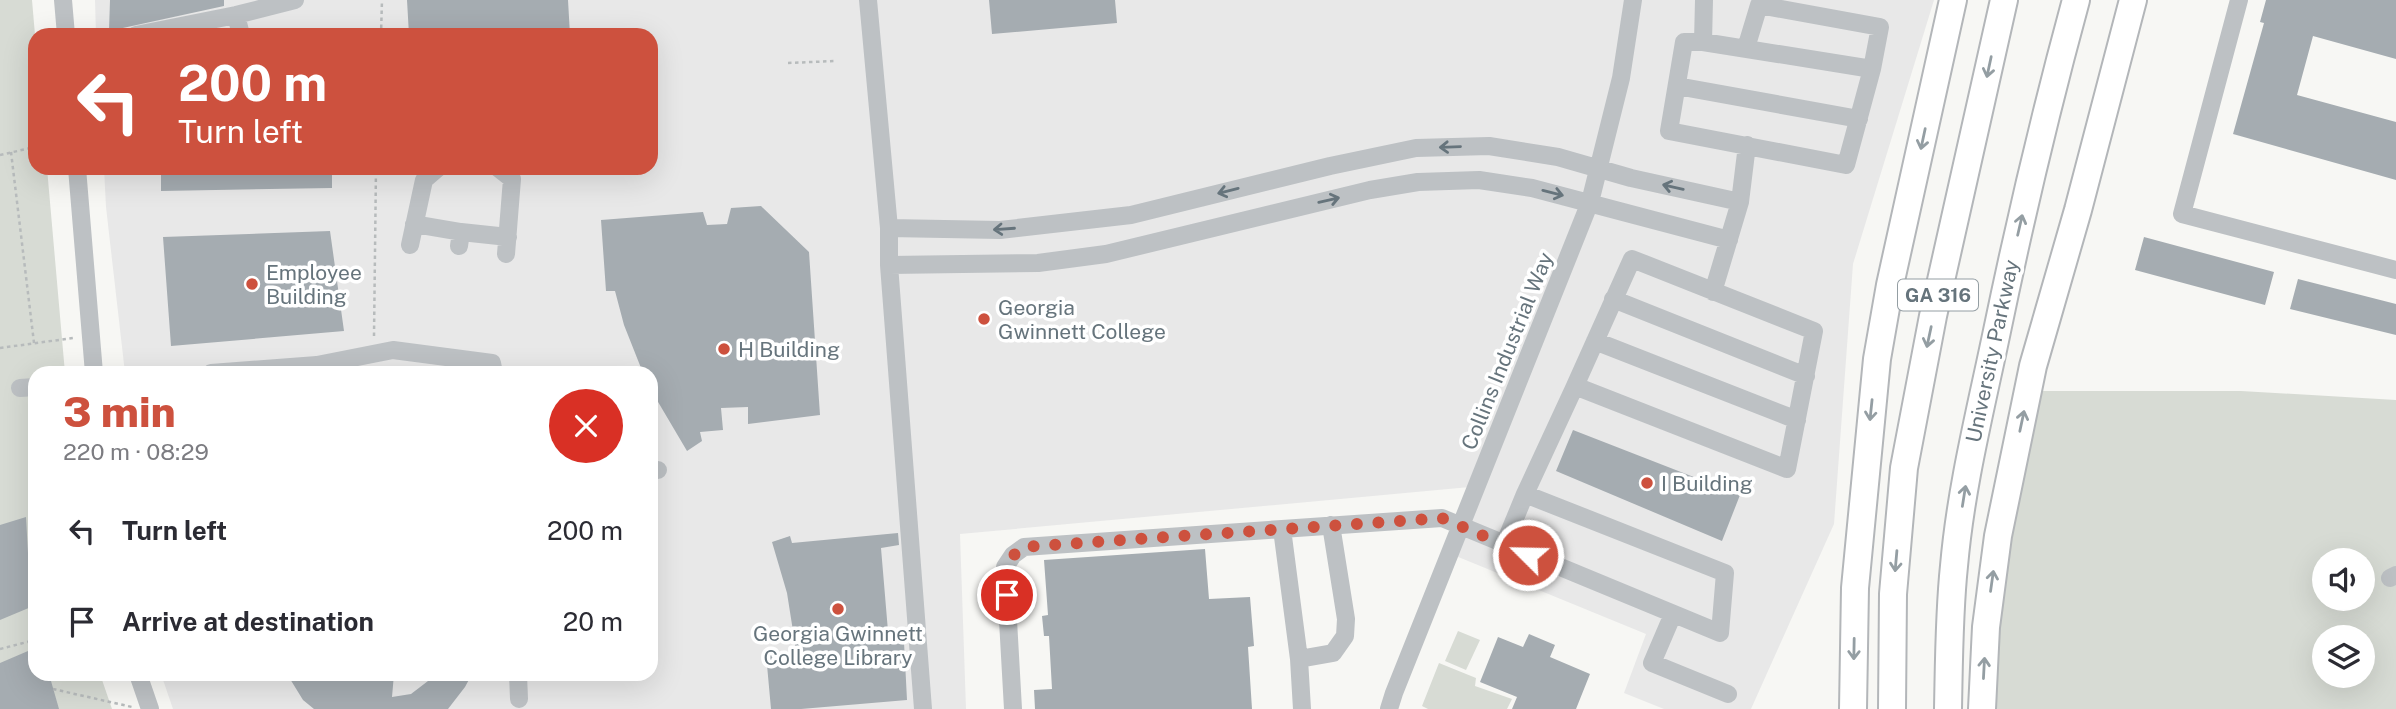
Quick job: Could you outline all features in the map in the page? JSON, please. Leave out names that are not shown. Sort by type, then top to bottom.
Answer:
[{"type":"highway","points":[[1853,709],[1855,588],[1877,359],[1890,285],[1953,0]]},
{"type":"highway","name":"GA 316","points":[[1892,709],[1893,594],[1904,468],[1917,393],[2004,0]]},
{"type":"highway","name":"University Parkway","points":[[1948,709],[1954,564],[1970,455],[2017,236],[2076,0]]},
{"type":"highway","points":[[1982,709],[1986,627],[1998,536],[2033,366],[2078,210],[2133,0]]},
{"type":"highway","points":[[2078,210],[2145,0]]},
{"type":"street","points":[[63,0],[65,28]]},
{"type":"street","points":[[171,28],[295,0]]},
{"type":"street","points":[[868,0],[888,228],[923,709]]},
{"type":"street","name":"Collins Industrial Way","points":[[1389,709],[1590,202],[1621,78],[1633,0]]},
{"type":"street","points":[[1703,42],[1704,0]]},
{"type":"street","points":[[2239,0],[2182,214],[2396,270]]},
{"type":"street","points":[[1746,48],[1759,5],[1880,27],[1872,69],[1846,165],[1668,131],[1684,42],[1746,48],[1872,69]]},
{"type":"street","points":[[236,15],[239,28]]},
{"type":"street","points":[[1676,86],[1859,119]]},
{"type":"street","points":[[1713,292],[1740,202],[1747,145]]},
{"type":"street","points":[[888,228],[1000,230],[1131,215],[1330,166],[1416,148],[1489,146],[1558,157],[1740,202]]},
{"type":"street","points":[[78,175],[93,366]]},
{"type":"street","points":[[410,245],[424,180],[430,175]]},
{"type":"street","points":[[414,224],[460,239],[507,245],[512,178],[508,175]]},
{"type":"street","points":[[889,265],[1038,263],[1106,254],[1353,194],[1418,182],[1479,180],[1532,188],[1729,240]]},
{"type":"street","points":[[1504,545],[1525,494],[1632,260],[1814,331],[1787,469],[1575,386]]},
{"type":"street","points":[[1613,299],[1806,376]]},
{"type":"street","points":[[1595,341],[1797,420]]},
{"type":"street","points":[[304,366],[393,351],[492,363],[493,366]]},
{"type":"street","points":[[1013,709],[1005,567],[1013,555],[1024,547],[1442,518],[1720,633],[1726,573],[1525,494]]},
{"type":"street","points":[[1299,659],[1333,653],[1345,636],[1346,619],[1331,525]]},
{"type":"street","points":[[1282,529],[1299,659],[1302,709]]},
{"type":"street","points":[[1673,614],[1653,663],[1728,694]]},
{"type":"street","points":[[140,681],[150,709]]},
{"type":"street","points":[[517,681],[520,699]]},
{"type":"path","points":[[381,28],[382,0]]},
{"type":"path","points":[[788,63],[834,61]]},
{"type":"path","points":[[0,155],[28,148]]},
{"type":"path","points":[[11,152],[34,343]]},
{"type":"path","points":[[373,353],[376,175]]},
{"type":"path","points":[[0,348],[76,337]]},
{"type":"path","points":[[0,649],[28,642]]},
{"type":"path","points":[[53,688],[132,707],[130,709]]},
{"type":"shaded area","points":[[0,0],[32,0],[34,28],[28,28],[28,175],[48,175],[64,366],[28,366],[28,681],[102,681],[112,709],[0,709]]},
{"type":"shaded area","name":"Georgia Gwinnett College","points":[[95,0],[1934,0],[1853,264],[1834,524],[1751,709],[1664,709],[1624,693],[1646,634],[1451,554],[1470,487],[960,534],[966,709],[173,709],[163,681],[658,681],[658,366],[124,366],[104,175],[658,175],[658,28],[96,28]]},
{"type":"shaded area","points":[[2037,391],[2241,391],[2396,400],[2396,709],[1988,709],[1986,691]]},
{"type":"shaded area","points":[[1458,631],[1480,640],[1466,670],[1445,661]]},
{"type":"shaded area","points":[[1439,663],[1476,678],[1475,686],[1512,699],[1507,709],[1428,709],[1422,706]]},
{"type":"building","points":[[110,0],[224,0],[224,6],[123,28],[109,28]]},
{"type":"building","points":[[407,0],[568,0],[570,28],[409,28]]},
{"type":"building","points":[[989,0],[1115,0],[1117,23],[992,34]]},
{"type":"building","points":[[2266,0],[2396,0],[2396,59],[2313,36],[2297,95],[2396,122],[2396,180],[2233,134],[2264,23],[2260,22]]},
{"type":"building","points":[[161,175],[332,175],[332,188],[161,191]]},
{"type":"building","name":"H Building","points":[[761,206],[809,252],[820,415],[748,424],[748,407],[721,408],[723,430],[700,432],[702,441],[687,451],[658,402],[658,366],[640,366],[624,325],[615,291],[606,291],[601,220],[703,212],[707,225],[727,224],[731,208]]},
{"type":"building","name":"Employee Building","points":[[330,231],[344,331],[171,346],[163,237]]},
{"type":"building","points":[[2144,237],[2274,272],[2265,305],[2135,270]]},
{"type":"building","points":[[2298,279],[2396,304],[2396,335],[2290,309]]},
{"type":"building","name":"I Building","points":[[1573,430],[1740,495],[1722,541],[1556,471]]},
{"type":"building","points":[[26,517],[28,608],[0,620],[0,525]]},
{"type":"building","name":"Georgia Gwinnett College Library","points":[[898,533],[899,545],[881,548],[889,643],[904,642],[907,700],[771,709],[766,654],[796,650],[787,593],[772,542],[790,536],[792,543]]},
{"type":"building","points":[[1205,549],[1209,599],[1250,597],[1254,646],[1248,647],[1252,709],[1035,709],[1034,690],[1052,689],[1049,636],[1044,636],[1042,616],[1048,615],[1044,560]]},
{"type":"building","points":[[1529,634],[1555,645],[1550,657],[1590,674],[1576,709],[1512,709],[1517,697],[1480,682],[1498,637],[1523,647]]},
{"type":"building","points":[[28,651],[28,681],[51,681],[59,709],[0,709],[0,663]]},
{"type":"building","points":[[291,681],[393,681],[392,697],[411,694],[428,681],[468,681],[448,709],[314,709],[303,700]]},
{"type":"place","name":"Employee Building","points":[[252,284]]},
{"type":"place","name":"Georgia Gwinnett College","points":[[984,319]]},
{"type":"place","name":"H Building","points":[[724,349]]},
{"type":"place","name":"I Building","points":[[1647,483]]},
{"type":"place","name":"Georgia Gwinnett College Library","points":[[838,609]]},
{"type":"route","points":[[1007,595],[1005,567],[1013,555],[1024,547],[1135,538],[1442,518],[1528,555]]}]
